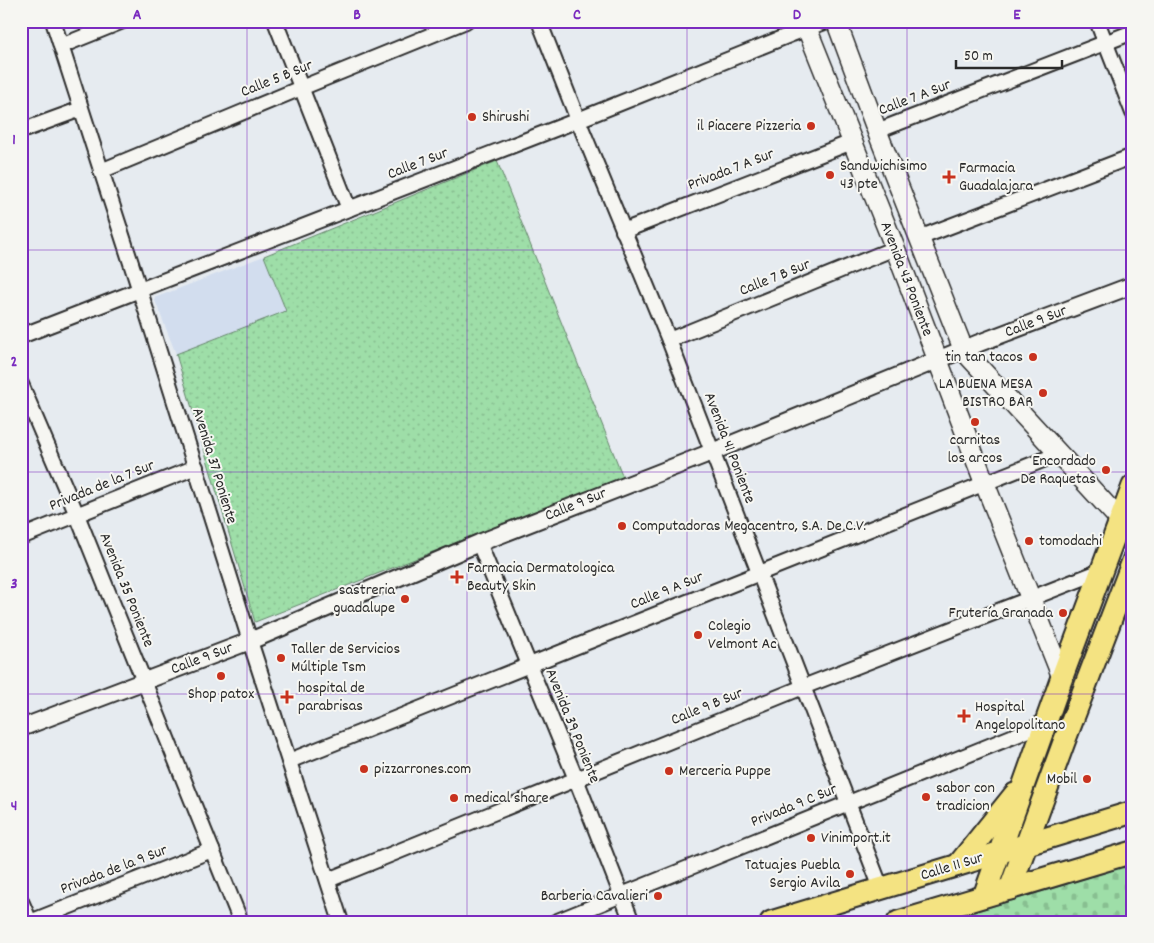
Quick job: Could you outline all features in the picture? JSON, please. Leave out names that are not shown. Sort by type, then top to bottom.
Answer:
[{"type":"main road","name":"Avenida 43 Poniente","points":[[836,21],[877,131],[964,351],[1120,520]]},
{"type":"main road","name":"Avenida 43 Poniente","points":[[805,25],[895,248],[985,484],[1062,677]]},
{"type":"main road","points":[[984,896],[1133,486]]},
{"type":"main road","points":[[1010,889],[1133,561]]},
{"type":"main road","points":[[958,865],[1026,780]]},
{"type":"main road","name":"Calle 11 Sur","points":[[771,922],[1133,812]]},
{"type":"main road","points":[[898,922],[1133,852]]},
{"type":"street","name":"Avenida 37 Poniente","points":[[53,21],[341,922]]},
{"type":"street","points":[[61,46],[123,21]]},
{"type":"street","points":[[275,21],[349,209]]},
{"type":"street","name":"Calle 5 B Sur","points":[[101,171],[466,21]]},
{"type":"street","name":"Avenida 41 Poniente","points":[[539,21],[669,340],[881,888]]},
{"type":"street","name":"Calle 7 Sur","points":[[21,336],[578,120],[805,25],[827,21]]},
{"type":"street","points":[[1096,21],[1133,113]]},
{"type":"street","name":"Calle 7 A Sur","points":[[877,131],[1133,32]]},
{"type":"street","points":[[21,131],[81,109]]},
{"type":"street","name":"Privada 7 A Sur","points":[[623,231],[852,142]]},
{"type":"street","points":[[919,238],[1133,156]]},
{"type":"street","name":"Calle 7 B Sur","points":[[669,340],[895,248]]},
{"type":"street","name":"Calle 9 Sur","points":[[21,728],[250,641],[479,543],[712,452],[964,351],[979,343],[1133,285]]},
{"type":"street","name":"Avenida 35 Poniente","points":[[21,384],[77,515],[242,922]]},
{"type":"street","name":"Calle 9 A Sur","points":[[289,761],[1058,454]]},
{"type":"street","name":"Privada de la 7 Sur","points":[[21,537],[196,467]]},
{"type":"street","name":"Avenida 39 Poniente","points":[[479,543],[576,779],[632,922]]},
{"type":"street","name":"Calle 9 B Sur","points":[[328,880],[803,687],[1101,571]]},
{"type":"street","name":"Privada 9 C Sur","points":[[556,922],[1046,723]]},
{"type":"street","name":"Privada de la 9 Sur","points":[[30,922],[212,850]]},
{"type":"street","points":[[21,901],[30,922]]},
{"type":"shaded area","points":[[264,256],[286,311],[176,354],[154,298]]},
{"type":"green space","points":[[497,161],[623,477],[255,622],[176,354],[286,311],[264,256]]},
{"type":"green space","points":[[1133,864],[1133,922],[941,922]]},
{"type":"place","name":"Shirushi","points":[[472,117]]},
{"type":"place","name":"il Piacere Pizzeria","points":[[811,126]]},
{"type":"place","name":"Sandwichisimo 43 pte","points":[[830,175]]},
{"type":"place","name":"Farmacia Guadalajara","points":[[949,177]]},
{"type":"place","name":"tin tan tacos","points":[[1033,357]]},
{"type":"place","name":"LA BUENA MESA BISTRO BAR","points":[[1043,393]]},
{"type":"place","name":"carnitas los arcos","points":[[975,422]]},
{"type":"place","name":"Encordado De Raquetas","points":[[1106,470]]},
{"type":"place","name":"Computadoras Megacentro, S.A. De C.V.","points":[[622,526]]},
{"type":"place","name":"tomodachi","points":[[1029,541]]},
{"type":"place","name":"Farmacia Dermatologica Beauty Skin","points":[[457,577]]},
{"type":"place","name":"sastreria guadalupe","points":[[405,599]]},
{"type":"place","name":"Frutería Granada","points":[[1063,613]]},
{"type":"place","name":"Colegio Velmont Ac","points":[[698,635]]},
{"type":"place","name":"Taller de Servicios Múltiple Tsm","points":[[281,658]]},
{"type":"place","name":"Shop patox","points":[[221,676]]},
{"type":"place","name":"hospital de parabrisas","points":[[287,697]]},
{"type":"place","name":"Hospital Angelopolitano","points":[[964,716]]},
{"type":"place","name":"pizzarrones.com","points":[[364,769]]},
{"type":"place","name":"Merceria Puppe","points":[[669,771]]},
{"type":"place","name":"Mobil","points":[[1087,779]]},
{"type":"place","name":"sabor con tradicion","points":[[926,797]]},
{"type":"place","name":"medical share","points":[[454,798]]},
{"type":"place","name":"Vinimport.it","points":[[811,838]]},
{"type":"place","name":"Tatuajes Puebla Sergio Avila","points":[[850,874]]},
{"type":"place","name":"Barberia Cavalieri","points":[[658,896]]}]
